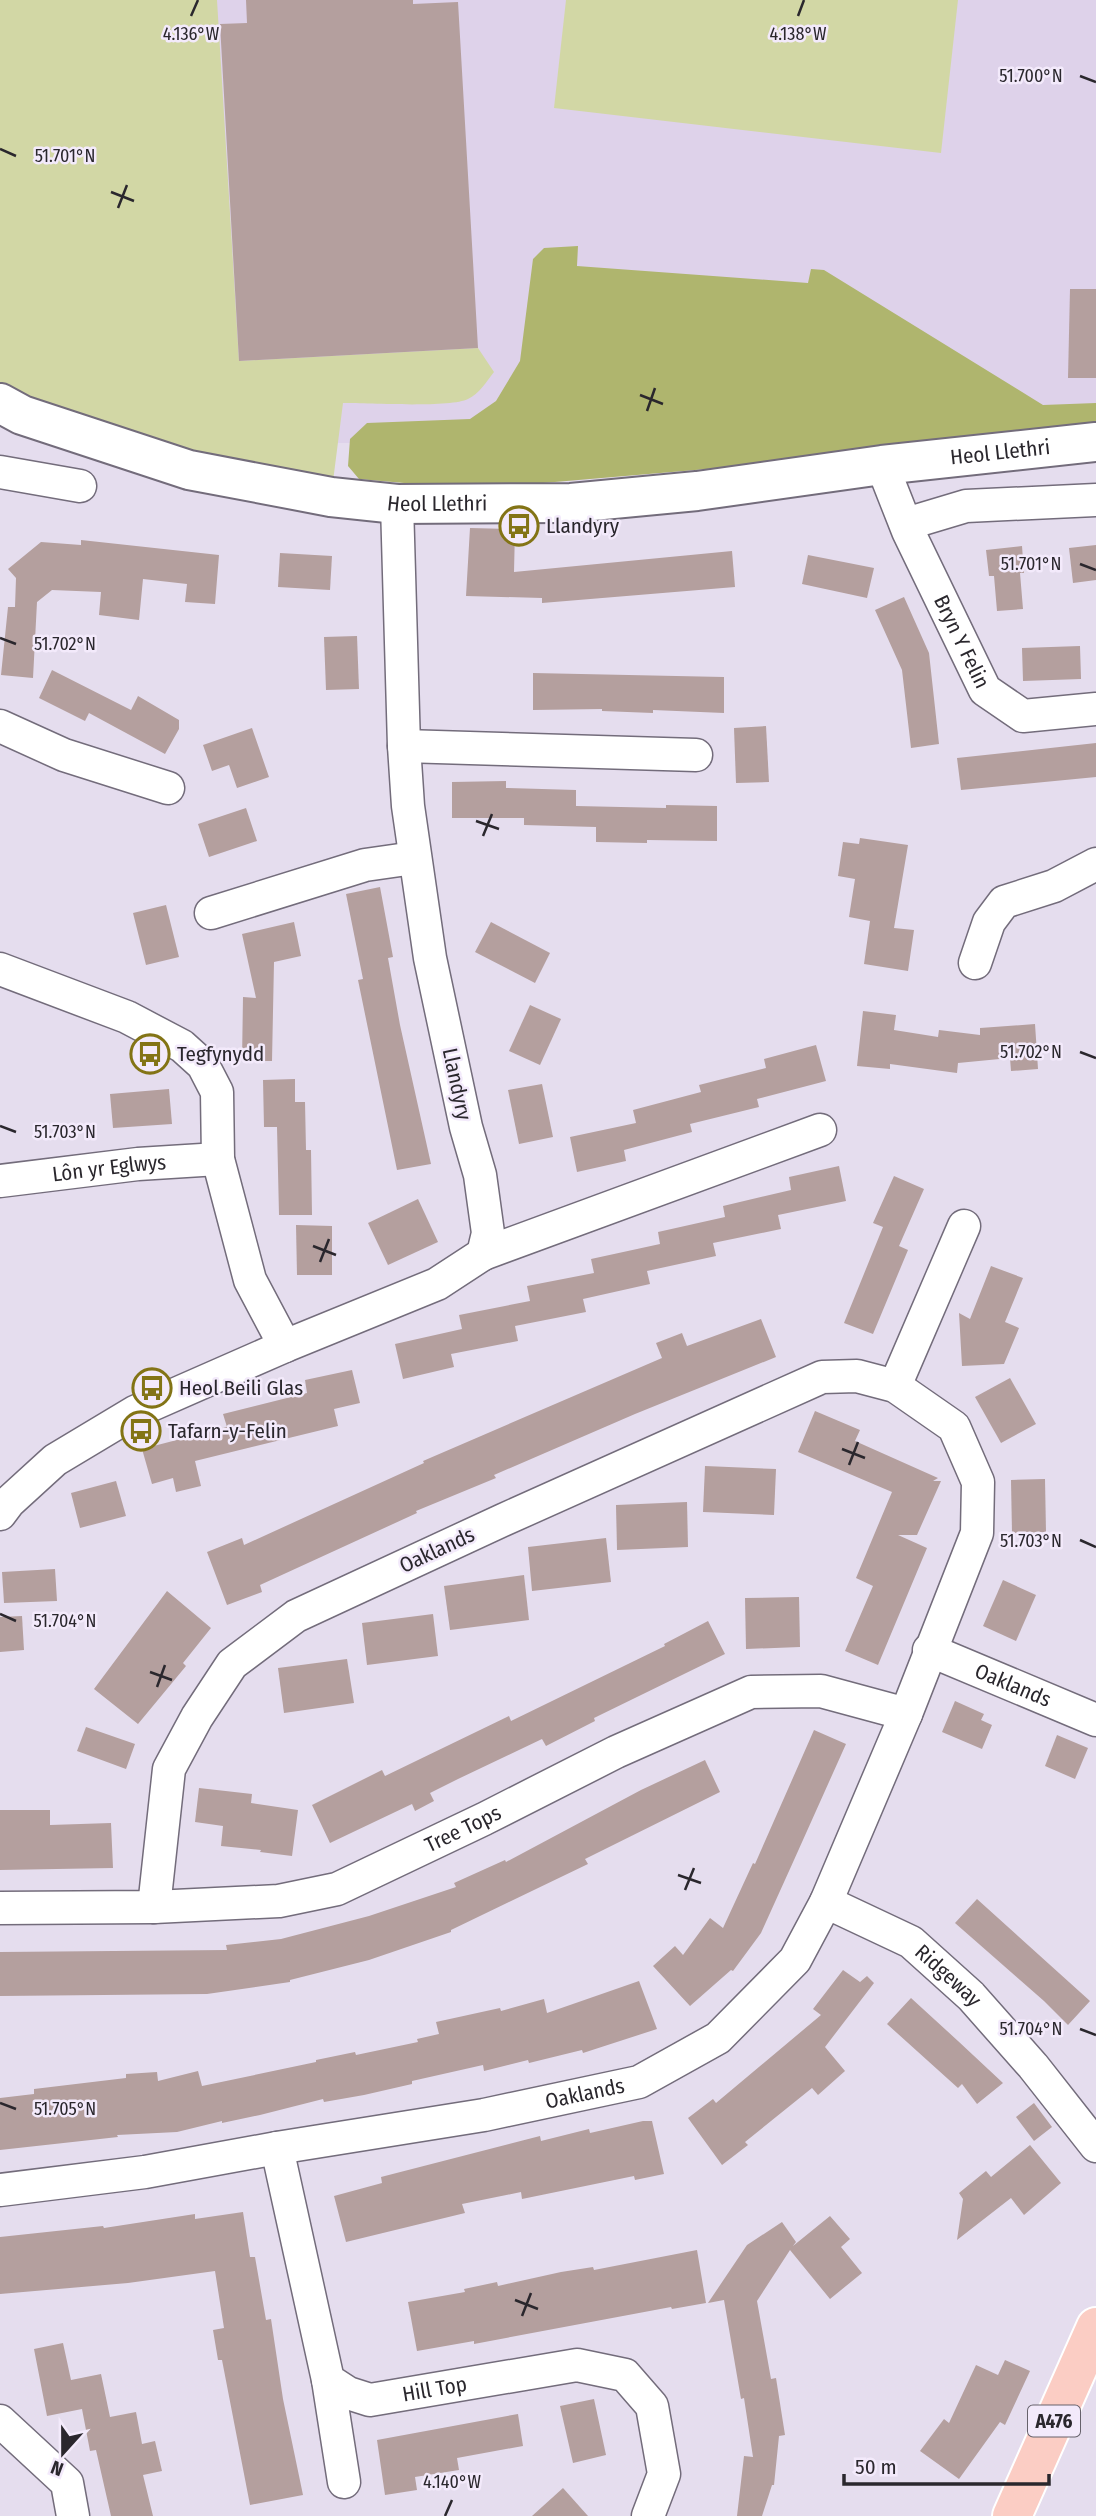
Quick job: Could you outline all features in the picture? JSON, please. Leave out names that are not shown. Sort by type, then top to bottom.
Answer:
[{"type":"main road","name":"Heol Llethri","points":[[0,403],[22,415],[189,470],[331,497],[397,504],[571,503],[697,491],[882,465],[1096,442]]},
{"type":"main road","name":"A476","points":[[1012,2516],[1096,2326]]},
{"type":"street","name":"Bryn Y Felin","points":[[882,465],[906,524],[985,690],[1023,716],[1096,709]]},
{"type":"street","points":[[0,472],[80,486]]},
{"type":"street","points":[[906,524],[966,506],[1096,500]]},
{"type":"street","name":"Llandyry","points":[[397,504],[404,746],[414,858],[433,970],[466,1127],[480,1175],[488,1233],[483,1254]]},
{"type":"street","points":[[0,726],[64,755],[168,788]]},
{"type":"street","points":[[404,746],[696,755]]},
{"type":"street","points":[[211,913],[365,865],[414,858]]},
{"type":"street","points":[[975,964],[989,922],[1004,902],[1054,886],[1096,864]]},
{"type":"street","points":[[0,969],[127,1017],[182,1046],[203,1065],[217,1091],[218,1158],[250,1280],[285,1346]]},
{"type":"street","points":[[0,1514],[9,1502],[55,1460],[135,1412],[285,1346],[437,1284],[483,1254],[820,1130]]},
{"type":"street","name":"Lôn yr Eglwys","points":[[0,1181],[138,1164],[218,1158]]},
{"type":"street","points":[[895,1386],[964,1226]]},
{"type":"street","name":"Oaklands","points":[[0,2190],[145,2172],[484,2115],[639,2082],[718,2038],[795,1960],[826,1902],[906,1714],[977,1533],[978,1482],[954,1427],[895,1386],[856,1376],[822,1377],[296,1616],[232,1664],[197,1717],[169,1769],[153,1907]]},
{"type":"street","name":"Oaklands","points":[[929,1650],[1096,1720]]},
{"type":"street","name":"Tree Tops","points":[[0,1909],[153,1907],[279,1901],[337,1889],[484,1819],[615,1752],[751,1692],[821,1691],[906,1714]]},
{"type":"street","name":"Ridgeway","points":[[826,1902],[911,1942],[971,1996],[1033,2066],[1096,2146]]},
{"type":"street","points":[[276,2148],[328,2380],[344,2482]]},
{"type":"street","name":"Hill Top","points":[[328,2380],[348,2393],[370,2400],[577,2365],[625,2375],[652,2406],[664,2474],[648,2516]]},
{"type":"street","points":[[0,2421],[67,2483],[73,2516]]},
{"type":"shaded area","points":[[182,0],[1096,0],[1096,420],[573,481],[512,481],[352,443],[331,443],[232,426]]},
{"type":"green space","points":[[0,0],[217,0],[239,361],[478,348],[494,372],[486,383],[472,397],[458,402],[343,403],[331,497],[0,403]]},
{"type":"green space","points":[[566,0],[958,0],[941,153],[554,108]]},
{"type":"green space","points":[[578,246],[577,266],[808,283],[811,269],[824,270],[1043,405],[1096,403],[1096,431],[472,489],[359,479],[348,466],[350,439],[367,423],[470,419],[496,401],[520,361],[533,259],[544,248]]},
{"type":"building","points":[[246,0],[413,0],[413,4],[458,2],[478,348],[239,361],[220,24],[247,23]]},
{"type":"building","points":[[1070,289],[1096,289],[1096,378],[1068,378]]},
{"type":"building","points":[[470,528],[515,529],[514,572],[732,551],[735,587],[542,603],[542,598],[466,596]]},
{"type":"building","points":[[81,540],[219,555],[215,604],[185,602],[187,584],[143,579],[139,620],[99,615],[101,592],[52,590],[37,602],[33,678],[1,675],[8,607],[15,607],[16,578],[8,569],[41,542],[81,545]]},
{"type":"building","points":[[1096,545],[1096,580],[1073,583],[1069,548]]},
{"type":"building","points":[[1022,546],[1024,573],[1020,573],[1023,609],[997,611],[994,576],[989,576],[986,550]]},
{"type":"building","points":[[280,553],[332,556],[330,590],[278,587]]},
{"type":"building","points":[[808,555],[874,568],[867,598],[802,584]]},
{"type":"building","points":[[904,597],[929,653],[939,744],[911,748],[902,670],[875,610]]},
{"type":"building","points":[[357,636],[359,689],[326,690],[324,637]]},
{"type":"building","points":[[1080,646],[1081,679],[1023,681],[1022,648]]},
{"type":"building","points":[[52,670],[131,710],[138,696],[179,720],[179,729],[165,754],[89,713],[85,721],[39,698]]},
{"type":"building","points":[[533,673],[724,677],[724,713],[533,710]]},
{"type":"building","points":[[766,726],[769,782],[736,783],[734,728]]},
{"type":"building","points":[[252,728],[269,777],[237,788],[229,765],[212,771],[203,745]]},
{"type":"building","points":[[1096,743],[1096,777],[961,790],[957,758]]},
{"type":"building","points":[[506,781],[506,788],[576,790],[576,806],[717,806],[717,841],[596,842],[596,827],[524,825],[524,818],[452,818],[452,782]]},
{"type":"building","points":[[246,808],[257,841],[209,857],[198,824]]},
{"type":"building","points":[[860,838],[908,845],[894,928],[914,930],[908,971],[864,964],[870,921],[849,917],[855,879],[838,876],[843,842],[859,844]]},
{"type":"building","points":[[380,887],[393,957],[388,958],[400,1025],[431,1164],[397,1170],[358,980],[363,979],[346,894]]},
{"type":"building","points":[[166,905],[179,957],[146,965],[133,913]]},
{"type":"building","points":[[294,922],[301,956],[274,962],[272,1061],[242,1061],[243,997],[256,998],[242,934]]},
{"type":"building","points":[[491,922],[550,953],[535,983],[475,952]]},
{"type":"building","points":[[530,1005],[561,1019],[540,1065],[509,1051]]},
{"type":"building","points":[[863,1011],[896,1015],[894,1030],[938,1037],[939,1030],[980,1035],[980,1028],[1035,1024],[1038,1069],[1011,1071],[1010,1058],[958,1063],[957,1073],[890,1064],[890,1069],[857,1066]]},
{"type":"building","points":[[816,1045],[826,1081],[757,1099],[759,1107],[690,1124],[692,1132],[624,1150],[626,1161],[577,1172],[570,1137],[636,1123],[633,1110],[701,1092],[699,1085],[766,1068],[764,1059]]},
{"type":"building","points":[[295,1079],[295,1102],[305,1102],[306,1150],[311,1150],[312,1215],[279,1215],[277,1127],[264,1127],[263,1080]]},
{"type":"building","points":[[542,1084],[553,1137],[519,1144],[508,1090]]},
{"type":"building","points":[[169,1089],[172,1124],[113,1128],[110,1094]]},
{"type":"building","points":[[839,1166],[846,1201],[778,1215],[781,1229],[713,1243],[716,1256],[647,1271],[650,1284],[583,1299],[586,1312],[515,1326],[518,1341],[451,1354],[454,1367],[403,1379],[395,1344],[462,1329],[459,1315],[530,1301],[527,1286],[594,1273],[591,1259],[660,1244],[658,1232],[725,1217],[723,1206],[791,1190],[789,1177]]},
{"type":"building","points":[[894,1176],[924,1189],[899,1246],[908,1250],[873,1334],[844,1323],[883,1227],[873,1223]]},
{"type":"building","points":[[418,1199],[438,1242],[388,1265],[368,1223]]},
{"type":"building","points":[[296,1225],[332,1226],[332,1275],[297,1275]]},
{"type":"building","points":[[991,1266],[1023,1278],[1005,1322],[1019,1328],[1004,1364],[962,1366],[959,1313],[970,1319]]},
{"type":"building","points":[[761,1319],[776,1357],[494,1475],[496,1478],[416,1511],[417,1513],[260,1585],[262,1592],[227,1605],[207,1552],[242,1538],[244,1545],[424,1463],[423,1461],[662,1358],[656,1343],[682,1333],[687,1346]]},
{"type":"building","points":[[352,1370],[360,1403],[334,1409],[338,1426],[195,1461],[201,1486],[176,1492],[173,1478],[152,1484],[142,1449],[227,1427],[223,1414],[307,1393],[305,1380]]},
{"type":"building","points":[[1010,1378],[1036,1424],[1001,1443],[975,1397]]},
{"type":"building","points":[[815,1411],[860,1430],[855,1441],[938,1478],[933,1481],[941,1481],[917,1535],[898,1535],[927,1548],[878,1665],[845,1651],[873,1586],[856,1578],[892,1492],[798,1452]]},
{"type":"building","points":[[705,1466],[776,1469],[774,1515],[703,1512]]},
{"type":"building","points":[[1045,1479],[1046,1532],[1012,1533],[1011,1480]]},
{"type":"building","points":[[116,1481],[126,1516],[80,1528],[71,1493]]},
{"type":"building","points":[[687,1502],[688,1547],[617,1550],[616,1505]]},
{"type":"building","points":[[606,1538],[611,1582],[532,1591],[528,1547]]},
{"type":"building","points":[[55,1569],[57,1601],[4,1603],[2,1572]]},
{"type":"building","points":[[524,1575],[529,1620],[450,1630],[444,1586]]},
{"type":"building","points":[[1003,1580],[1036,1595],[1016,1641],[983,1626]]},
{"type":"building","points":[[167,1591],[211,1628],[183,1663],[186,1666],[138,1724],[94,1689]]},
{"type":"building","points":[[799,1597],[800,1647],[746,1649],[745,1598]]},
{"type":"building","points":[[433,1614],[438,1656],[367,1665],[362,1623]]},
{"type":"building","points":[[22,1616],[24,1650],[0,1652],[0,1617]]},
{"type":"building","points":[[708,1621],[725,1654],[594,1718],[595,1721],[546,1746],[542,1739],[430,1793],[434,1801],[415,1811],[412,1804],[330,1843],[312,1805],[382,1770],[385,1776],[509,1716],[511,1721],[665,1646],[664,1644]]},
{"type":"building","points":[[347,1659],[354,1703],[284,1713],[278,1668]]},
{"type":"building","points":[[955,1701],[984,1714],[981,1720],[992,1725],[982,1749],[942,1732]]},
{"type":"building","points":[[86,1727],[135,1744],[126,1769],[77,1751]]},
{"type":"building","points":[[814,1730],[846,1744],[794,1860],[761,1933],[733,1971],[690,2006],[653,1966],[675,1946],[683,1955],[710,1918],[723,1928],[753,1863],[755,1864]]},
{"type":"building","points":[[1057,1735],[1088,1748],[1075,1779],[1045,1766]]},
{"type":"building","points":[[705,1760],[720,1792],[585,1859],[588,1864],[451,1932],[369,1960],[290,1982],[207,1994],[0,1996],[0,1952],[227,1950],[226,1945],[281,1939],[369,1916],[456,1887],[454,1883],[505,1860],[506,1862],[641,1790]]},
{"type":"building","points":[[199,1788],[252,1794],[251,1803],[298,1810],[292,1856],[221,1846],[223,1826],[195,1822]]},
{"type":"building","points":[[0,1810],[50,1810],[50,1825],[111,1823],[113,1868],[0,1870]]},
{"type":"building","points":[[977,1899],[1090,2001],[1068,2025],[955,1923]]},
{"type":"building","points":[[843,1970],[860,1982],[867,1976],[874,1983],[825,2047],[845,2071],[818,2095],[812,2088],[745,2142],[748,2145],[722,2165],[688,2118],[713,2099],[716,2103],[821,2015],[813,2009]]},
{"type":"building","points":[[639,1981],[657,2029],[583,2053],[582,2050],[484,2071],[483,2065],[364,2095],[324,2102],[323,2099],[177,2132],[117,2135],[118,2137],[0,2150],[0,2098],[34,2094],[34,2089],[126,2078],[126,2074],[157,2072],[158,2081],[198,2071],[202,2086],[355,2052],[356,2055],[418,2042],[417,2039],[439,2034],[436,2022],[500,2008],[501,2011],[544,1999],[547,2013]]},
{"type":"building","points":[[911,1998],[1003,2083],[977,2104],[962,2084],[958,2088],[887,2024]]},
{"type":"building","points":[[1034,2103],[1052,2127],[1034,2141],[1016,2117]]},
{"type":"building","points":[[652,2121],[664,2174],[635,2180],[634,2176],[522,2199],[521,2192],[462,2204],[465,2213],[346,2242],[334,2196],[382,2183],[381,2177],[540,2136],[541,2141],[589,2129],[590,2133]]},
{"type":"building","points":[[1030,2145],[1061,2183],[1024,2215],[1011,2198],[957,2240],[963,2199],[959,2193],[986,2171],[991,2177]]},
{"type":"building","points":[[243,2212],[250,2257],[255,2257],[266,2320],[271,2319],[283,2399],[303,2495],[250,2505],[222,2360],[218,2360],[213,2330],[224,2328],[215,2271],[128,2283],[0,2294],[0,2237],[104,2228],[195,2214],[195,2219]]},
{"type":"building","points":[[830,2216],[850,2239],[841,2247],[862,2273],[830,2299],[790,2250],[757,2301],[771,2379],[776,2378],[785,2435],[779,2436],[774,2485],[762,2516],[737,2516],[744,2456],[753,2457],[724,2300],[708,2303],[747,2245],[782,2222],[796,2242],[793,2246]]},
{"type":"building","points":[[697,2250],[706,2303],[672,2309],[671,2307],[474,2344],[474,2341],[417,2351],[408,2302],[465,2292],[464,2289],[497,2282],[498,2286],[561,2272],[593,2267],[594,2270]]},
{"type":"building","points":[[63,2343],[71,2380],[101,2374],[110,2417],[136,2412],[142,2444],[155,2441],[162,2471],[143,2475],[153,2516],[111,2516],[96,2450],[90,2451],[82,2409],[47,2416],[34,2349]]},
{"type":"building","points":[[1005,2360],[1030,2371],[1005,2425],[1000,2422],[959,2479],[920,2451],[944,2419],[949,2423],[976,2365],[998,2375]]},
{"type":"building","points":[[594,2399],[606,2455],[573,2463],[560,2406]]},
{"type":"building","points":[[518,2414],[523,2446],[457,2458],[459,2470],[415,2477],[417,2490],[385,2495],[377,2440]]},
{"type":"building","points":[[563,2488],[588,2516],[532,2516]]},
{"type":"place","name":"Llandyry","points":[[519,526]]},
{"type":"place","name":"Tegfynydd","points":[[150,1054]]},
{"type":"place","name":"Heol Beili Glas","points":[[152,1388]]},
{"type":"place","name":"Tafarn-y-Felin","points":[[141,1431]]}]
